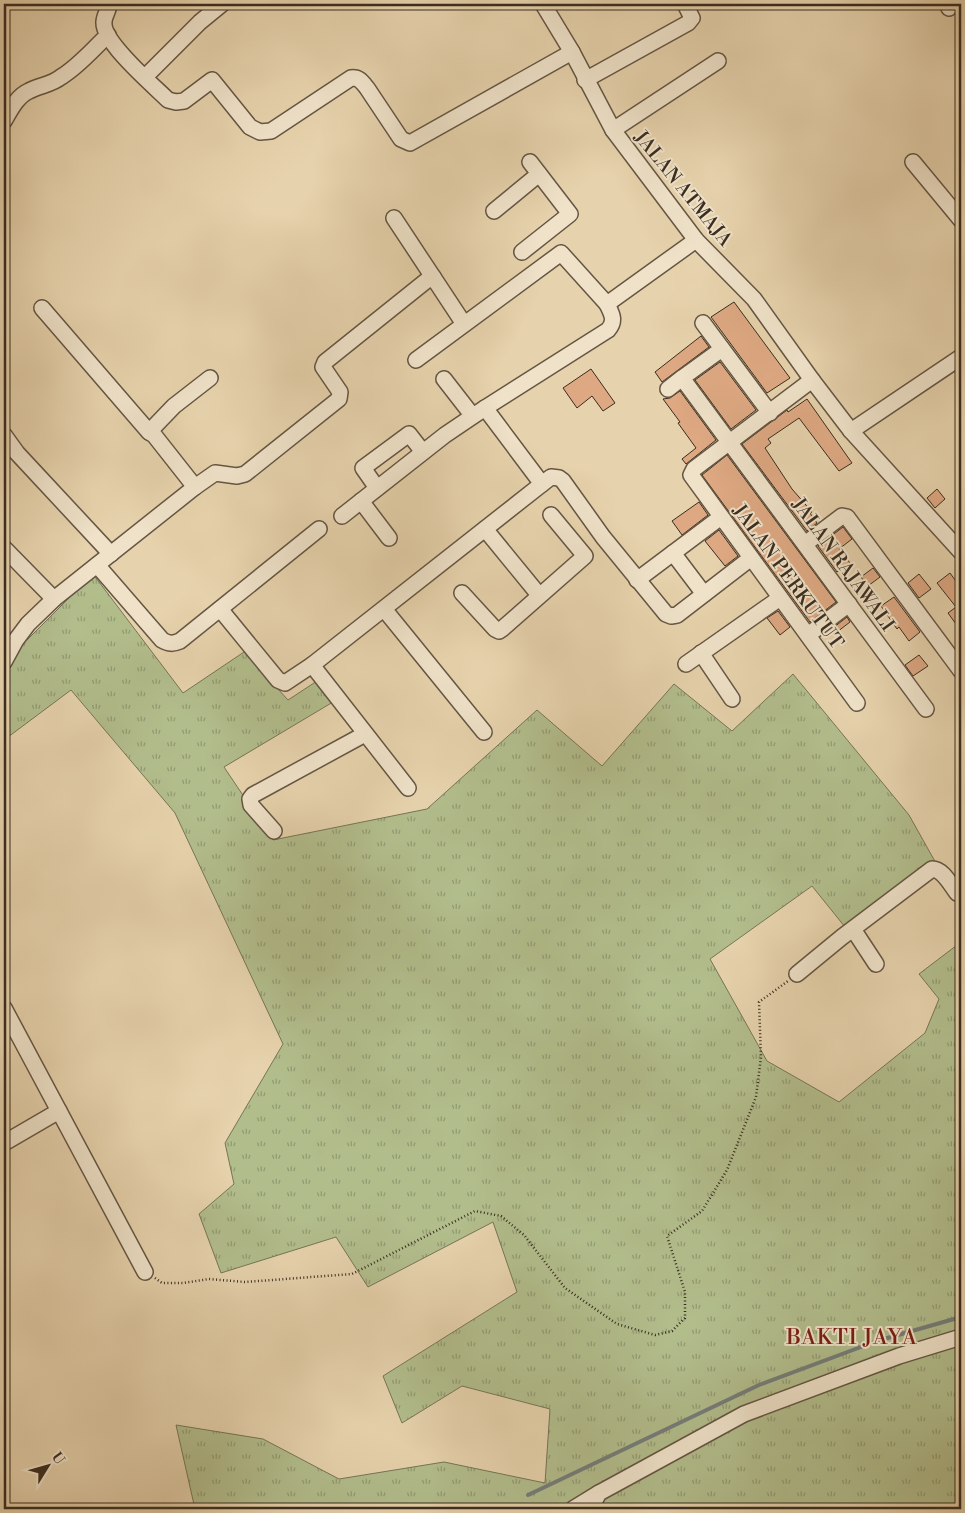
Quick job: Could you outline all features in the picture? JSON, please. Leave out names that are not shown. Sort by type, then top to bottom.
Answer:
[{"type":"street","points":[[109,4],[103,23],[108,35],[122,55],[168,100],[184,101],[212,80],[250,127],[260,132],[271,131],[351,78],[356,78],[361,80],[367,88],[401,139],[410,143],[572,52]]},
{"type":"street","points":[[145,77],[194,27],[222,4]]},
{"type":"street","name":"JALAN ATMAJA","points":[[543,4],[572,52],[585,80],[613,130],[696,240],[754,299],[851,431],[961,552]]},
{"type":"street","points":[[585,80],[688,24],[692,18],[685,4]]},
{"type":"street","points":[[4,121],[20,97],[26,92],[61,78],[83,60],[108,35]]},
{"type":"street","points":[[613,130],[718,61]]},
{"type":"street","points":[[522,252],[570,214],[530,162]]},
{"type":"street","points":[[913,162],[961,220]]},
{"type":"street","points":[[494,211],[539,174]]},
{"type":"street","points":[[394,218],[464,324]]},
{"type":"street","points":[[342,516],[478,411],[608,330],[613,320],[613,314],[607,304],[561,253],[546,233]]},
{"type":"street","points":[[607,304],[696,240]]},
{"type":"street","points":[[416,360],[561,253]]},
{"type":"street","points":[[4,662],[20,634],[54,599],[195,487],[215,473],[237,476],[245,474],[339,399],[340,392],[323,367],[325,362],[433,277]]},
{"type":"street","points":[[42,308],[150,432],[154,434],[195,487]]},
{"type":"street","points":[[703,323],[770,413]]},
{"type":"street","points":[[668,389],[722,349]]},
{"type":"street","points":[[851,431],[961,357]]},
{"type":"street","points":[[150,432],[174,406],[210,378]]},
{"type":"street","name":"JALAN RAJAWALI","points":[[682,378],[926,709]]},
{"type":"street","points":[[444,379],[478,411],[542,484]]},
{"type":"street","points":[[730,442],[812,380]]},
{"type":"street","points":[[377,488],[363,468],[409,434],[423,452]]},
{"type":"street","points":[[4,435],[17,453],[110,554]]},
{"type":"street","name":"JALAN PERKUTUT","points":[[730,442],[692,472],[692,478],[857,703]]},
{"type":"street","points":[[220,609],[278,680],[282,683],[289,682],[551,477],[559,478],[562,481],[603,537],[666,614],[676,615],[751,558]]},
{"type":"street","points":[[361,501],[389,538]]},
{"type":"street","points":[[462,593],[499,631],[585,556],[551,515]]},
{"type":"street","points":[[805,544],[842,516],[847,517],[961,671]]},
{"type":"street","points":[[637,580],[721,517]]},
{"type":"street","points":[[97,565],[162,640],[168,643],[180,641],[319,529]]},
{"type":"street","points":[[485,529],[540,595]]},
{"type":"street","points":[[4,548],[54,599]]},
{"type":"street","points":[[673,553],[704,594]]},
{"type":"street","points":[[686,664],[780,598]]},
{"type":"street","points":[[808,635],[849,604]]},
{"type":"street","points":[[384,609],[484,732]]},
{"type":"street","points":[[4,633],[20,634]]},
{"type":"street","points":[[701,653],[732,699]]},
{"type":"street","points":[[312,665],[408,788]]},
{"type":"street","points":[[274,831],[251,805],[250,799],[253,795],[365,734]]},
{"type":"street","points":[[797,974],[932,869],[935,868],[940,871],[957,893],[961,894]]},
{"type":"street","points":[[853,929],[876,964]]},
{"type":"street","points":[[5,1014],[146,1272]]},
{"type":"street","points":[[4,1143],[59,1111]]},
{"type":"street","points":[[573,1509],[744,1414],[899,1356],[961,1337]]},
{"type":"street","points":[[592,1509],[599,1493]]},
{"type":"path","points":[[146,1272],[162,1283],[184,1283],[209,1279],[245,1282],[352,1274],[475,1211],[502,1216],[524,1234],[566,1288],[617,1324],[655,1334],[672,1331],[685,1318],[685,1292],[667,1236],[702,1211],[727,1170],[756,1097],[761,1057],[758,1002],[797,974]]},
{"type":"green space","points":[[93,574],[183,693],[244,652],[288,700],[317,681],[333,702],[224,767],[273,840],[427,809],[537,710],[602,766],[674,684],[732,731],[793,674],[909,815],[937,865],[849,932],[812,886],[710,959],[767,1061],[839,1102],[925,1033],[939,999],[919,974],[961,942],[961,1509],[195,1509],[176,1425],[263,1439],[339,1479],[444,1462],[545,1483],[550,1409],[462,1386],[402,1423],[383,1376],[517,1292],[493,1222],[368,1287],[336,1237],[221,1273],[199,1214],[234,1184],[225,1143],[283,1044],[175,813],[71,690],[4,740],[4,663]]},
{"type":"building","points":[[734,302],[790,378],[767,393],[711,317]]},
{"type":"building","points":[[701,336],[709,347],[662,382],[655,372]]},
{"type":"building","points":[[720,362],[756,410],[731,429],[695,380]]},
{"type":"building","points":[[591,369],[615,403],[603,411],[592,396],[577,408],[563,388]]},
{"type":"building","points":[[680,391],[716,440],[686,464],[682,459],[696,448],[663,399],[670,398]]},
{"type":"building","points":[[807,399],[852,463],[839,471],[799,418],[768,439],[771,443],[765,448],[792,489],[812,512],[810,513],[817,523],[807,531],[742,444],[787,410],[788,412]]},
{"type":"building","points":[[727,455],[836,602],[810,622],[702,475]]},
{"type":"building","points":[[937,489],[945,499],[935,508],[927,498]]},
{"type":"building","points":[[699,502],[708,515],[682,535],[672,521]]},
{"type":"building","points":[[843,527],[852,539],[839,549],[850,563],[837,572],[818,546]]},
{"type":"building","points":[[719,530],[738,556],[725,566],[705,541]]},
{"type":"building","points":[[873,568],[880,577],[868,586],[861,577]]},
{"type":"building","points":[[950,573],[961,588],[961,631],[948,613],[956,607],[937,583]]},
{"type":"building","points":[[919,574],[931,589],[919,598],[908,583]]},
{"type":"building","points":[[894,597],[920,632],[909,641],[899,627],[897,629],[881,606]]},
{"type":"building","points":[[778,611],[790,627],[780,635],[767,618]]},
{"type":"building","points":[[847,617],[850,622],[837,632],[833,628]]},
{"type":"building","points":[[919,655],[928,666],[913,676],[905,665]]},
{"type":"waterway","points":[[528,1495],[759,1385],[877,1341],[961,1317]]},
{"type":"district","name":"BAKTI JAYA","points":[[852,1337]]}]
